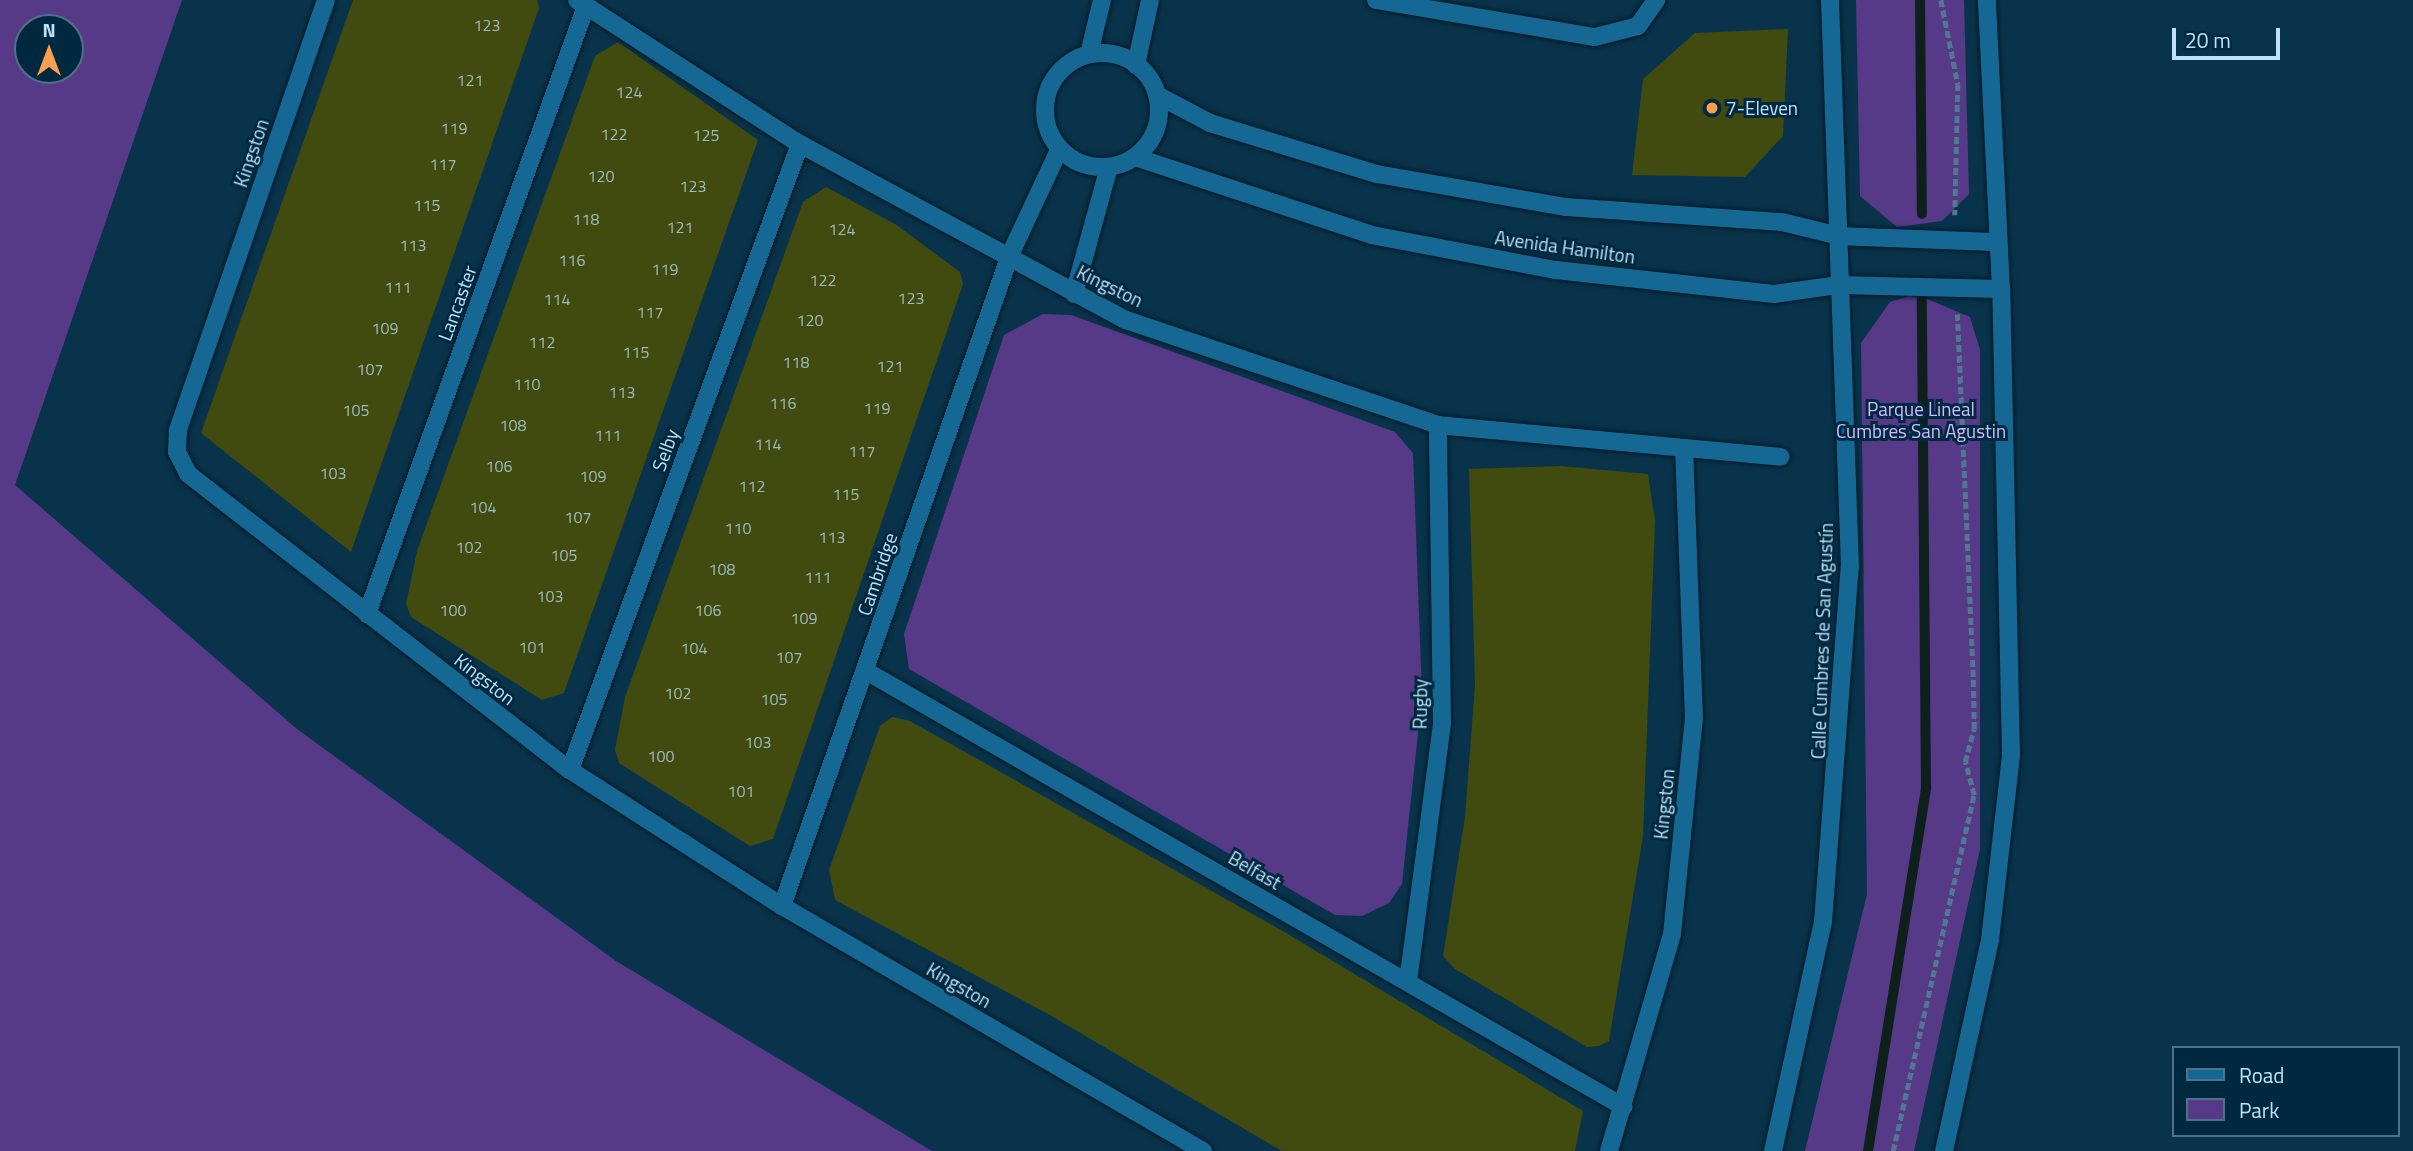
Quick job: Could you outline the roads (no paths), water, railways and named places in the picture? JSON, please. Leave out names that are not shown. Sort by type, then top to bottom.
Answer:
[{"type":"street","name":"Kingston","points":[[326,0],[178,431],[177,452],[188,474],[570,770],[782,906],[1203,1151]]},
{"type":"street","points":[[1089,54],[1102,0]]},
{"type":"street","points":[[1136,65],[1150,0]]},
{"type":"street","points":[[1376,0],[1595,37],[1638,26],[1656,0]]},
{"type":"street","name":"Calle Cumbres de San Agustín","points":[[1773,1151],[1823,922],[1836,804],[1850,567],[1830,0]]},
{"type":"street","points":[[1944,1151],[1990,940],[2011,755],[2001,289],[1987,0]]},
{"type":"street","name":"Kingston","points":[[581,3],[800,144],[1126,320],[1438,425],[1684,452],[1781,457]]},
{"type":"street","name":"Lancaster","points":[[367,614],[581,3]]},
{"type":"street","points":[[1089,54],[1113,54],[1136,65],[1157,95],[1151,140],[1135,157],[1109,167],[1082,164],[1059,150],[1045,123],[1046,93],[1062,68],[1089,54]]},
{"type":"street","name":"Avenida Hamilton","points":[[1157,95],[1210,123],[1377,174],[1566,206],[1782,222],[1839,236],[1998,242]]},
{"type":"street","name":"Selby","points":[[570,770],[800,144]]},
{"type":"street","name":"Cambridge","points":[[782,906],[1010,255],[1059,150]]},
{"type":"street","name":"Avenida Hamilton","points":[[1135,157],[1372,235],[1556,270],[1774,294],[1839,285],[2001,289]]},
{"type":"street","points":[[1074,294],[1109,167]]},
{"type":"street","name":"Rugby","points":[[1408,982],[1442,722],[1438,425]]},
{"type":"street","name":"Kingston","points":[[1609,1151],[1624,1107],[1672,934],[1694,719],[1684,452]]},
{"type":"street","name":"Belfast","points":[[866,671],[1624,1107]]},
{"type":"waterway","points":[[1920,0],[1922,214]]},
{"type":"waterway","points":[[1868,1151],[1926,788],[1922,298]]},
{"type":"place","name":"7-Eleven","points":[[1712,108]]},
{"type":"park label","name":"Parque Lineal Cumbres San Agustin","points":[[1921,420]]}]
